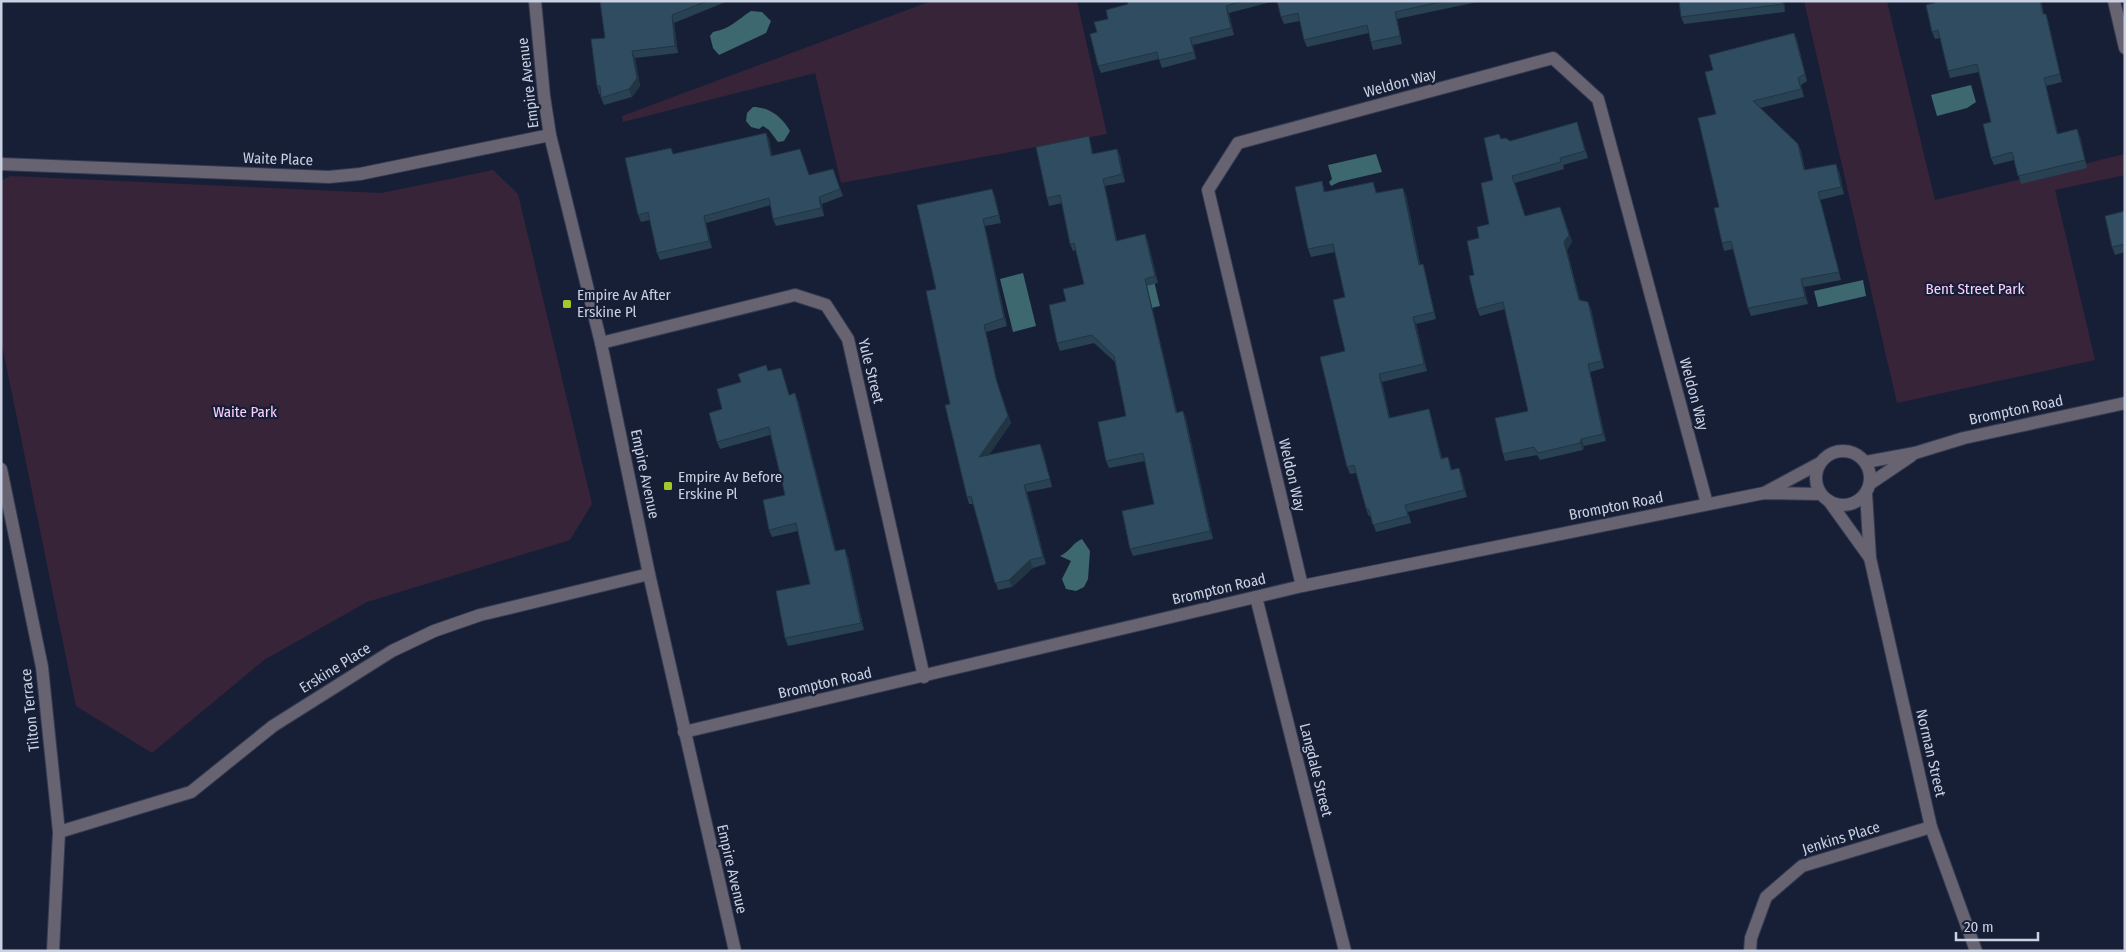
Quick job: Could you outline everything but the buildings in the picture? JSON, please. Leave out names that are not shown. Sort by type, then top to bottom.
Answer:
[{"type":"street","name":"Empire Avenue","points":[[536,1],[544,96],[550,135],[601,343],[649,574],[735,951]]},
{"type":"street","points":[[2114,1],[2125,48]]},
{"type":"street","name":"Weldon Way","points":[[1302,586],[1208,190],[1238,143],[1553,58],[1598,99],[1707,504]]},
{"type":"street","name":"Waite Place","points":[[1,164],[328,177],[360,174],[550,135]]},
{"type":"street","name":"Yule Street","points":[[601,343],[795,296],[826,306],[848,339],[924,677]]},
{"type":"street","name":"Brompton Road","points":[[1866,462],[1915,454],[1964,438],[2125,403]]},
{"type":"street","points":[[1838,450],[1848,450],[1858,454],[1866,462],[1870,472],[1868,488],[1859,500],[1849,505],[1838,505],[1824,497],[1816,478],[1820,463],[1828,455],[1838,450]]},
{"type":"street","name":"Brompton Road","points":[[1868,488],[1915,454]]},
{"type":"street","name":"Brompton Road","points":[[1764,493],[1820,463]]},
{"type":"street","name":"Tilton Terrace","points":[[1,469],[42,666],[59,832],[52,951]]},
{"type":"street","name":"Norman Street","points":[[1868,488],[1870,558],[1931,827],[1976,951]]},
{"type":"street","name":"Brompton Road","points":[[684,732],[924,677],[1302,586],[1764,493],[1824,497]]},
{"type":"street","name":"Norman Street","points":[[1824,497],[1870,558]]},
{"type":"street","name":"Erskine Place","points":[[59,832],[191,792],[273,726],[392,651],[434,631],[489,613],[649,574]]},
{"type":"street","name":"Langdale Street","points":[[1256,597],[1345,951]]},
{"type":"street","name":"Jenkins Place","points":[[1750,951],[1751,938],[1766,897],[1802,866],[1931,827]]},
{"type":"green space","points":[[931,1],[1077,1],[1107,134],[841,183],[815,73],[623,122],[622,116]]},
{"type":"green space","name":"Bent Street Park","points":[[1804,1],[1887,1],[1935,200],[2125,154],[2125,175],[2055,190],[2095,360],[1897,403]]},
{"type":"green space","name":"Waite Park","points":[[493,170],[518,194],[592,504],[570,540],[367,602],[264,660],[152,753],[76,706],[1,340],[1,181],[10,176],[382,193]]},
{"type":"shaded area","points":[[751,11],[762,12],[771,21],[766,33],[719,55],[713,48],[710,36],[713,32],[729,26]]},
{"type":"shaded area","points":[[1971,85],[1976,102],[1967,108],[1937,116],[1931,95]]},
{"type":"shaded area","points":[[753,107],[770,111],[783,121],[790,131],[784,141],[778,142],[769,130],[763,126],[759,129],[751,127],[746,121],[747,113]]},
{"type":"shaded area","points":[[1376,154],[1382,172],[1339,182],[1331,186],[1329,182],[1332,179],[1328,165]]},
{"type":"shaded area","points":[[1023,273],[1036,326],[1013,332],[1000,279]]},
{"type":"shaded area","points":[[1863,280],[1866,296],[1818,307],[1814,291]]},
{"type":"shaded area","points":[[1154,281],[1160,306],[1125,314],[1119,290]]},
{"type":"shaded area","points":[[1082,539],[1090,551],[1088,579],[1084,587],[1076,591],[1066,589],[1062,579],[1071,561],[1060,556]]},
{"type":"place","name":"Empire Av After Erskine Pl","points":[[567,304]]},
{"type":"place","name":"Empire Av Before Erskine Pl","points":[[668,486]]}]
